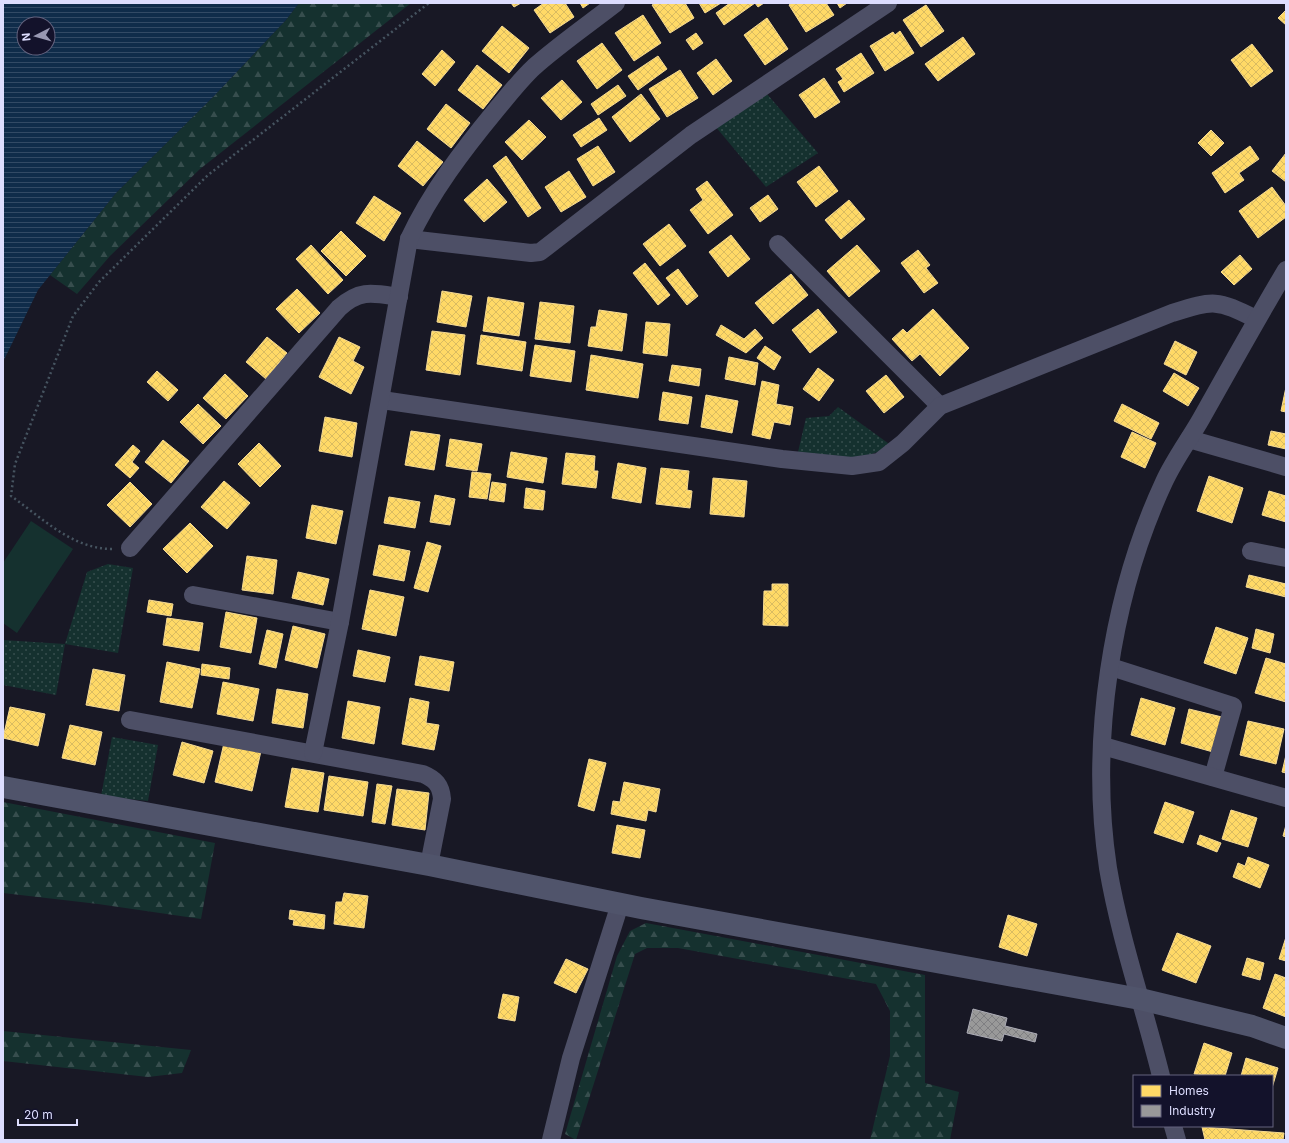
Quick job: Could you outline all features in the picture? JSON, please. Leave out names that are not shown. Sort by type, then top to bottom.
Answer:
[{"type":"street","points":[[313,753],[340,622],[382,400],[409,239],[421,214],[441,183],[474,136],[509,95],[534,68],[616,3]]},
{"type":"street","points":[[409,239],[531,253],[540,252],[691,135],[888,3]]},
{"type":"street","points":[[778,244],[940,406]]},
{"type":"street","points":[[1161,1075],[1124,938],[1108,868],[1101,796],[1102,746],[1106,689],[1111,667],[1120,606],[1141,542],[1164,481],[1256,319],[1286,270]]},
{"type":"street","points":[[130,548],[339,308],[355,296],[363,294],[371,293],[399,297]]},
{"type":"street","points":[[382,400],[782,459],[852,466],[872,464],[886,458],[940,406],[1172,313],[1210,302],[1220,303],[1256,319]]},
{"type":"street","points":[[1189,439],[1286,467]]},
{"type":"street","points":[[1251,551],[1286,558]]},
{"type":"street","points":[[193,595],[340,622]]},
{"type":"street","points":[[1111,667],[1233,706],[1214,776]]},
{"type":"street","points":[[130,720],[422,774],[437,782],[441,790],[442,799],[430,865]]},
{"type":"street","points":[[1102,746],[1214,776],[1286,798]]},
{"type":"street","points":[[3,787],[430,865],[620,904],[1140,999],[1252,1026],[1286,1038]]},
{"type":"street","points":[[551,1140],[571,1058],[620,904]]},
{"type":"street","points":[[1173,1127],[1177,1140]]},
{"type":"path","points":[[130,548],[102,549],[73,540],[11,496],[15,464],[73,316],[99,282],[208,175],[428,3]]},
{"type":"green space","points":[[299,3],[411,3],[200,169],[110,256],[77,294],[50,275],[116,193],[213,97],[286,20]]},
{"type":"green space","points":[[767,94],[818,153],[766,187],[715,126]]},
{"type":"green space","points":[[838,407],[892,446],[867,456],[852,459],[798,452],[806,418],[829,416]]},
{"type":"green space","points":[[31,521],[73,549],[17,633],[3,623],[3,563]]},
{"type":"green space","points":[[108,564],[133,568],[118,653],[65,644],[87,572]]},
{"type":"green space","points":[[3,640],[65,644],[56,695],[3,685]]},
{"type":"green space","points":[[112,737],[158,745],[148,801],[101,796]]},
{"type":"green space","points":[[3,802],[215,843],[201,919],[98,904],[3,893]]},
{"type":"green space","points":[[646,923],[925,975],[925,1083],[959,1092],[950,1140],[870,1140],[890,1056],[890,1011],[876,984],[678,948],[647,948],[635,954],[576,1140],[565,1134],[617,956],[630,931]]},
{"type":"green space","points":[[3,1031],[191,1050],[182,1073],[148,1077],[3,1061]]},
{"type":"water","points":[[3,3],[299,3],[286,20],[213,97],[116,193],[38,290],[3,362]]},
{"type":"building: Homes","points":[[511,3],[521,3],[514,7]]},
{"type":"building: Homes","points":[[544,3],[565,3],[574,17],[550,33],[534,10]]},
{"type":"building: Homes","points":[[580,3],[590,3],[583,8]]},
{"type":"building: Homes","points":[[656,3],[685,3],[694,18],[670,33],[652,5]]},
{"type":"building: Homes","points":[[699,3],[721,3],[705,13]]},
{"type":"building: Homes","points":[[730,3],[755,3],[724,25],[716,13]]},
{"type":"building: Homes","points":[[755,3],[764,3],[758,7]]},
{"type":"building: Homes","points":[[792,3],[826,3],[834,15],[806,32],[789,5]]},
{"type":"building: Homes","points":[[837,3],[847,3],[840,8]]},
{"type":"building: Homes","points":[[926,5],[944,31],[921,47],[903,20]]},
{"type":"building: Homes","points":[[1286,10],[1286,25],[1278,18]]},
{"type":"building: Homes","points":[[643,15],[661,43],[634,61],[615,33]]},
{"type":"building: Homes","points":[[767,18],[788,49],[765,65],[744,35]]},
{"type":"building: Homes","points":[[502,26],[529,48],[509,73],[482,51]]},
{"type":"building: Homes","points":[[900,31],[914,53],[885,71],[870,46],[893,32],[895,35]]},
{"type":"building: Homes","points":[[696,33],[703,43],[693,50],[686,40]]},
{"type":"building: Homes","points":[[963,37],[975,54],[938,81],[925,64]]},
{"type":"building: Homes","points":[[602,43],[622,70],[597,89],[577,61]]},
{"type":"building: Homes","points":[[1252,44],[1273,71],[1251,87],[1231,60]]},
{"type":"building: Homes","points":[[442,50],[455,62],[435,86],[422,74]]},
{"type":"building: Homes","points":[[861,53],[874,73],[844,92],[838,82],[843,79],[836,69]]},
{"type":"building: Homes","points":[[658,56],[667,69],[638,90],[628,76]]},
{"type":"building: Homes","points":[[716,59],[732,81],[713,95],[697,73]]},
{"type":"building: Homes","points":[[477,65],[502,85],[483,109],[458,90]]},
{"type":"building: Homes","points":[[680,70],[698,98],[667,117],[649,89]]},
{"type":"building: Homes","points":[[824,78],[840,102],[815,118],[799,95]]},
{"type":"building: Homes","points":[[562,80],[582,102],[561,120],[541,98]]},
{"type":"building: Homes","points":[[618,85],[626,96],[598,115],[591,104]]},
{"type":"building: Homes","points":[[641,94],[660,119],[630,142],[612,117]]},
{"type":"building: Homes","points":[[446,104],[470,123],[451,148],[427,129]]},
{"type":"building: Homes","points":[[599,118],[607,130],[581,147],[573,135]]},
{"type":"building: Homes","points":[[529,120],[546,137],[522,160],[505,142]]},
{"type":"building: Homes","points":[[1211,130],[1224,143],[1211,156],[1198,143]]},
{"type":"building: Homes","points":[[417,141],[443,162],[423,186],[398,166]]},
{"type":"building: Homes","points":[[598,146],[615,172],[593,186],[577,159]]},
{"type":"building: Homes","points":[[1250,146],[1259,159],[1239,173],[1244,180],[1225,193],[1212,173]]},
{"type":"building: Homes","points":[[1286,153],[1286,182],[1272,171]]},
{"type":"building: Homes","points":[[506,156],[541,208],[528,217],[493,166]]},
{"type":"building: Homes","points":[[819,166],[838,191],[816,207],[797,182]]},
{"type":"building: Homes","points":[[569,171],[586,197],[561,212],[545,187]]},
{"type":"building: Homes","points":[[487,179],[507,202],[484,222],[464,200]]},
{"type":"building: Homes","points":[[707,181],[733,215],[708,234],[690,210],[703,200],[696,189]]},
{"type":"building: Homes","points":[[1272,187],[1286,206],[1286,217],[1258,238],[1239,211]]},
{"type":"building: Homes","points":[[768,195],[778,209],[760,222],[750,208]]},
{"type":"building: Homes","points":[[374,196],[401,213],[384,241],[356,223]]},
{"type":"building: Homes","points":[[849,200],[865,219],[841,239],[825,220]]},
{"type":"building: Homes","points":[[669,224],[686,246],[660,266],[643,244]]},
{"type":"building: Homes","points":[[341,231],[366,256],[346,276],[321,251]]},
{"type":"building: Homes","points":[[731,235],[750,259],[728,277],[709,252]]},
{"type":"building: Homes","points":[[311,245],[343,280],[328,294],[296,259]]},
{"type":"building: Homes","points":[[857,245],[880,271],[849,297],[827,271]]},
{"type":"building: Homes","points":[[918,250],[930,265],[926,268],[938,283],[924,293],[901,263]]},
{"type":"building: Homes","points":[[1240,255],[1252,269],[1234,285],[1221,272]]},
{"type":"building: Homes","points":[[645,263],[670,295],[658,305],[633,273]]},
{"type":"building: Homes","points":[[678,269],[698,296],[687,305],[666,278]]},
{"type":"building: Homes","points":[[791,274],[808,295],[773,324],[755,303]]},
{"type":"building: Homes","points":[[297,289],[320,313],[299,333],[276,309]]},
{"type":"building: Homes","points":[[442,291],[472,296],[466,327],[437,322]]},
{"type":"building: Homes","points":[[488,297],[524,303],[519,336],[483,331]]},
{"type":"building: Homes","points":[[540,302],[574,306],[570,343],[535,339]]},
{"type":"building: Homes","points":[[818,309],[837,332],[810,353],[792,330]]},
{"type":"building: Homes","points":[[933,309],[969,348],[940,376],[920,354],[912,361],[892,339],[903,329],[907,333]]},
{"type":"building: Homes","points":[[599,310],[627,314],[622,351],[588,346],[591,327],[596,327]]},
{"type":"building: Homes","points":[[646,322],[670,324],[667,356],[643,353]]},
{"type":"building: Homes","points":[[721,325],[744,339],[755,329],[763,338],[746,353],[716,335]]},
{"type":"building: Homes","points":[[432,331],[465,335],[460,375],[426,370]]},
{"type":"building: Homes","points":[[481,335],[526,342],[522,371],[477,364]]},
{"type":"building: Homes","points":[[267,337],[287,353],[266,379],[246,362]]},
{"type":"building: Homes","points":[[339,337],[360,347],[353,361],[364,367],[351,394],[319,377]]},
{"type":"building: Homes","points":[[1175,341],[1197,352],[1186,375],[1164,364]]},
{"type":"building: Homes","points":[[535,345],[575,351],[571,382],[530,376]]},
{"type":"building: Homes","points":[[765,346],[781,357],[774,370],[757,358]]},
{"type":"building: Homes","points":[[591,355],[643,364],[638,398],[586,390]]},
{"type":"building: Homes","points":[[729,357],[758,363],[755,385],[725,379]]},
{"type":"building: Homes","points":[[672,365],[701,369],[699,386],[669,381]]},
{"type":"building: Homes","points":[[818,368],[834,380],[819,401],[803,389]]},
{"type":"building: Homes","points":[[157,371],[178,390],[168,401],[147,382]]},
{"type":"building: Homes","points":[[1174,373],[1199,388],[1188,406],[1163,391]]},
{"type":"building: Homes","points":[[225,374],[248,396],[226,419],[203,398]]},
{"type":"building: Homes","points":[[886,375],[904,397],[884,413],[866,391]]},
{"type":"building: Homes","points":[[762,381],[779,385],[776,404],[793,407],[790,425],[774,422],[770,439],[752,435]]},
{"type":"building: Homes","points":[[1286,387],[1286,412],[1281,411]]},
{"type":"building: Homes","points":[[663,392],[692,397],[688,424],[659,420]]},
{"type":"building: Homes","points":[[706,395],[738,401],[732,433],[701,427]]},
{"type":"building: Homes","points":[[198,404],[221,426],[203,444],[180,422]]},
{"type":"building: Homes","points":[[1122,404],[1159,423],[1151,439],[1114,421]]},
{"type":"building: Homes","points":[[325,417],[357,423],[352,457],[319,451]]},
{"type":"building: Homes","points":[[411,431],[440,435],[434,470],[405,465]]},
{"type":"building: Homes","points":[[1271,431],[1286,434],[1286,449],[1268,445]]},
{"type":"building: Homes","points":[[1132,432],[1156,443],[1145,468],[1121,457]]},
{"type":"building: Homes","points":[[450,439],[482,444],[477,471],[446,466]]},
{"type":"building: Homes","points":[[163,440],[189,461],[171,483],[145,462]]},
{"type":"building: Homes","points":[[259,443],[281,466],[260,487],[238,464]]},
{"type":"building: Homes","points":[[133,445],[140,451],[132,462],[139,468],[130,478],[115,465]]},
{"type":"building: Homes","points":[[511,452],[547,458],[543,483],[507,477]]},
{"type":"building: Homes","points":[[566,453],[595,456],[594,471],[598,471],[596,488],[562,484]]},
{"type":"building: Homes","points":[[618,463],[646,468],[641,503],[612,498]]},
{"type":"building: Homes","points":[[661,468],[689,471],[687,490],[692,491],[690,508],[656,504]]},
{"type":"building: Homes","points":[[472,472],[491,474],[487,499],[469,497]]},
{"type":"building: Homes","points":[[1209,476],[1243,488],[1232,523],[1197,511]]},
{"type":"building: Homes","points":[[713,478],[747,481],[744,517],[710,514]]},
{"type":"building: Homes","points":[[224,481],[250,503],[227,529],[201,507]]},
{"type":"building: Homes","points":[[130,482],[152,504],[130,527],[107,505]]},
{"type":"building: Homes","points":[[492,482],[506,484],[504,502],[489,500]]},
{"type":"building: Homes","points":[[526,488],[545,491],[543,510],[524,508]]},
{"type":"building: Homes","points":[[1269,491],[1286,496],[1286,522],[1262,515]]},
{"type":"building: Homes","points":[[435,495],[455,499],[450,525],[430,522]]},
{"type":"building: Homes","points":[[389,497],[420,502],[415,528],[384,523]]},
{"type":"building: Homes","points":[[312,505],[343,511],[336,544],[306,538]]},
{"type":"building: Homes","points":[[190,523],[213,546],[187,573],[163,549]]},
{"type":"building: Homes","points":[[427,542],[441,546],[428,592],[414,588]]},
{"type":"building: Homes","points":[[379,545],[410,551],[404,581],[373,575]]},
{"type":"building: Homes","points":[[247,556],[277,560],[273,594],[242,590]]},
{"type":"building: Homes","points":[[298,572],[329,579],[323,605],[292,598]]},
{"type":"building: Homes","points":[[1249,575],[1286,584],[1286,597],[1246,587]]},
{"type":"building: Homes","points":[[772,584],[788,584],[788,626],[763,625],[764,591],[772,591]]},
{"type":"building: Homes","points":[[370,590],[404,597],[396,636],[362,629]]},
{"type":"building: Homes","points":[[149,600],[173,604],[171,616],[147,612]]},
{"type":"building: Homes","points":[[226,612],[257,618],[251,653],[220,647]]},
{"type":"building: Homes","points":[[167,618],[203,623],[199,651],[163,645]]},
{"type":"building: Homes","points":[[293,626],[325,634],[317,668],[285,660]]},
{"type":"building: Homes","points":[[1216,627],[1248,638],[1236,674],[1204,663]]},
{"type":"building: Homes","points":[[1256,629],[1274,634],[1270,653],[1252,648]]},
{"type":"building: Homes","points":[[267,630],[283,634],[276,668],[259,664]]},
{"type":"building: Homes","points":[[358,650],[390,657],[385,682],[353,676]]},
{"type":"building: Homes","points":[[420,656],[454,662],[449,691],[415,685]]},
{"type":"building: Homes","points":[[1266,658],[1286,664],[1286,702],[1255,693]]},
{"type":"building: Homes","points":[[167,662],[200,669],[192,708],[160,702]]},
{"type":"building: Homes","points":[[202,664],[230,668],[229,679],[201,675]]},
{"type":"building: Homes","points":[[93,669],[125,675],[119,711],[86,705]]},
{"type":"building: Homes","points":[[223,682],[259,689],[253,721],[217,714]]},
{"type":"building: Homes","points":[[277,689],[308,694],[303,728],[272,723]]},
{"type":"building: Homes","points":[[410,698],[429,702],[426,723],[439,725],[434,750],[402,744]]},
{"type":"building: Homes","points":[[1141,698],[1175,708],[1165,745],[1131,735]]},
{"type":"building: Homes","points":[[348,701],[380,707],[374,744],[342,738]]},
{"type":"building: Homes","points":[[10,707],[45,714],[38,746],[3,738]]},
{"type":"building: Homes","points":[[1189,709],[1222,717],[1213,752],[1181,743]]},
{"type":"building: Homes","points":[[1248,721],[1284,729],[1276,764],[1240,755]]},
{"type":"building: Homes","points":[[70,725],[102,732],[95,765],[62,758]]},
{"type":"building: Homes","points":[[182,742],[213,751],[204,783],[173,775]]},
{"type":"building: Homes","points":[[224,743],[261,751],[252,791],[215,782]]},
{"type":"building: Homes","points":[[1286,755],[1286,773],[1282,772]]},
{"type":"building: Homes","points":[[589,759],[606,763],[594,811],[578,806]]},
{"type":"building: Homes","points":[[292,768],[324,773],[318,812],[285,807]]},
{"type":"building: Homes","points":[[329,776],[368,782],[363,816],[324,810]]},
{"type":"building: Homes","points":[[624,782],[660,789],[656,812],[648,810],[646,821],[611,814],[613,801],[620,802]]},
{"type":"building: Homes","points":[[377,784],[392,786],[385,824],[372,822]]},
{"type":"building: Homes","points":[[397,789],[429,793],[425,830],[392,825]]},
{"type":"building: Homes","points":[[1165,802],[1194,812],[1183,843],[1154,833]]},
{"type":"building: Homes","points":[[1231,810],[1257,818],[1248,847],[1222,839]]},
{"type":"building: Homes","points":[[617,825],[645,830],[640,858],[612,853]]},
{"type":"building: Homes","points":[[1286,825],[1286,837],[1283,836]]},
{"type":"building: Homes","points":[[1200,835],[1221,843],[1217,852],[1197,844]]},
{"type":"building: Homes","points":[[1248,857],[1269,865],[1260,888],[1233,877],[1238,863],[1245,866]]},
{"type":"building: Homes","points":[[344,893],[368,896],[364,928],[334,924],[336,902],[342,902]]},
{"type":"building: Homes","points":[[290,910],[325,915],[324,929],[293,925],[294,920],[289,919]]},
{"type":"building: Homes","points":[[1008,915],[1037,924],[1027,956],[999,947]]},
{"type":"building: Homes","points":[[1177,933],[1211,946],[1196,983],[1162,970]]},
{"type":"building: Homes","points":[[1286,937],[1286,961],[1279,959]]},
{"type":"building: Homes","points":[[1247,958],[1264,963],[1260,980],[1242,975]]},
{"type":"building: Homes","points":[[566,959],[588,969],[576,993],[554,983]]},
{"type":"building: Homes","points":[[1275,974],[1286,978],[1286,1017],[1263,1008]]},
{"type":"building: Homes","points":[[503,994],[519,997],[515,1021],[498,1018]]},
{"type":"building: Homes","points":[[1204,1043],[1232,1053],[1225,1075],[1194,1074]]},
{"type":"building: Homes","points":[[1246,1058],[1278,1068],[1273,1085],[1273,1075],[1241,1075]]},
{"type":"building: Homes","points":[[1202,1127],[1284,1133],[1283,1140],[1205,1140]]},
{"type":"building: Industry","points":[[973,1009],[1007,1018],[1005,1026],[1037,1034],[1035,1042],[1004,1034],[1002,1041],[967,1033]]}]
